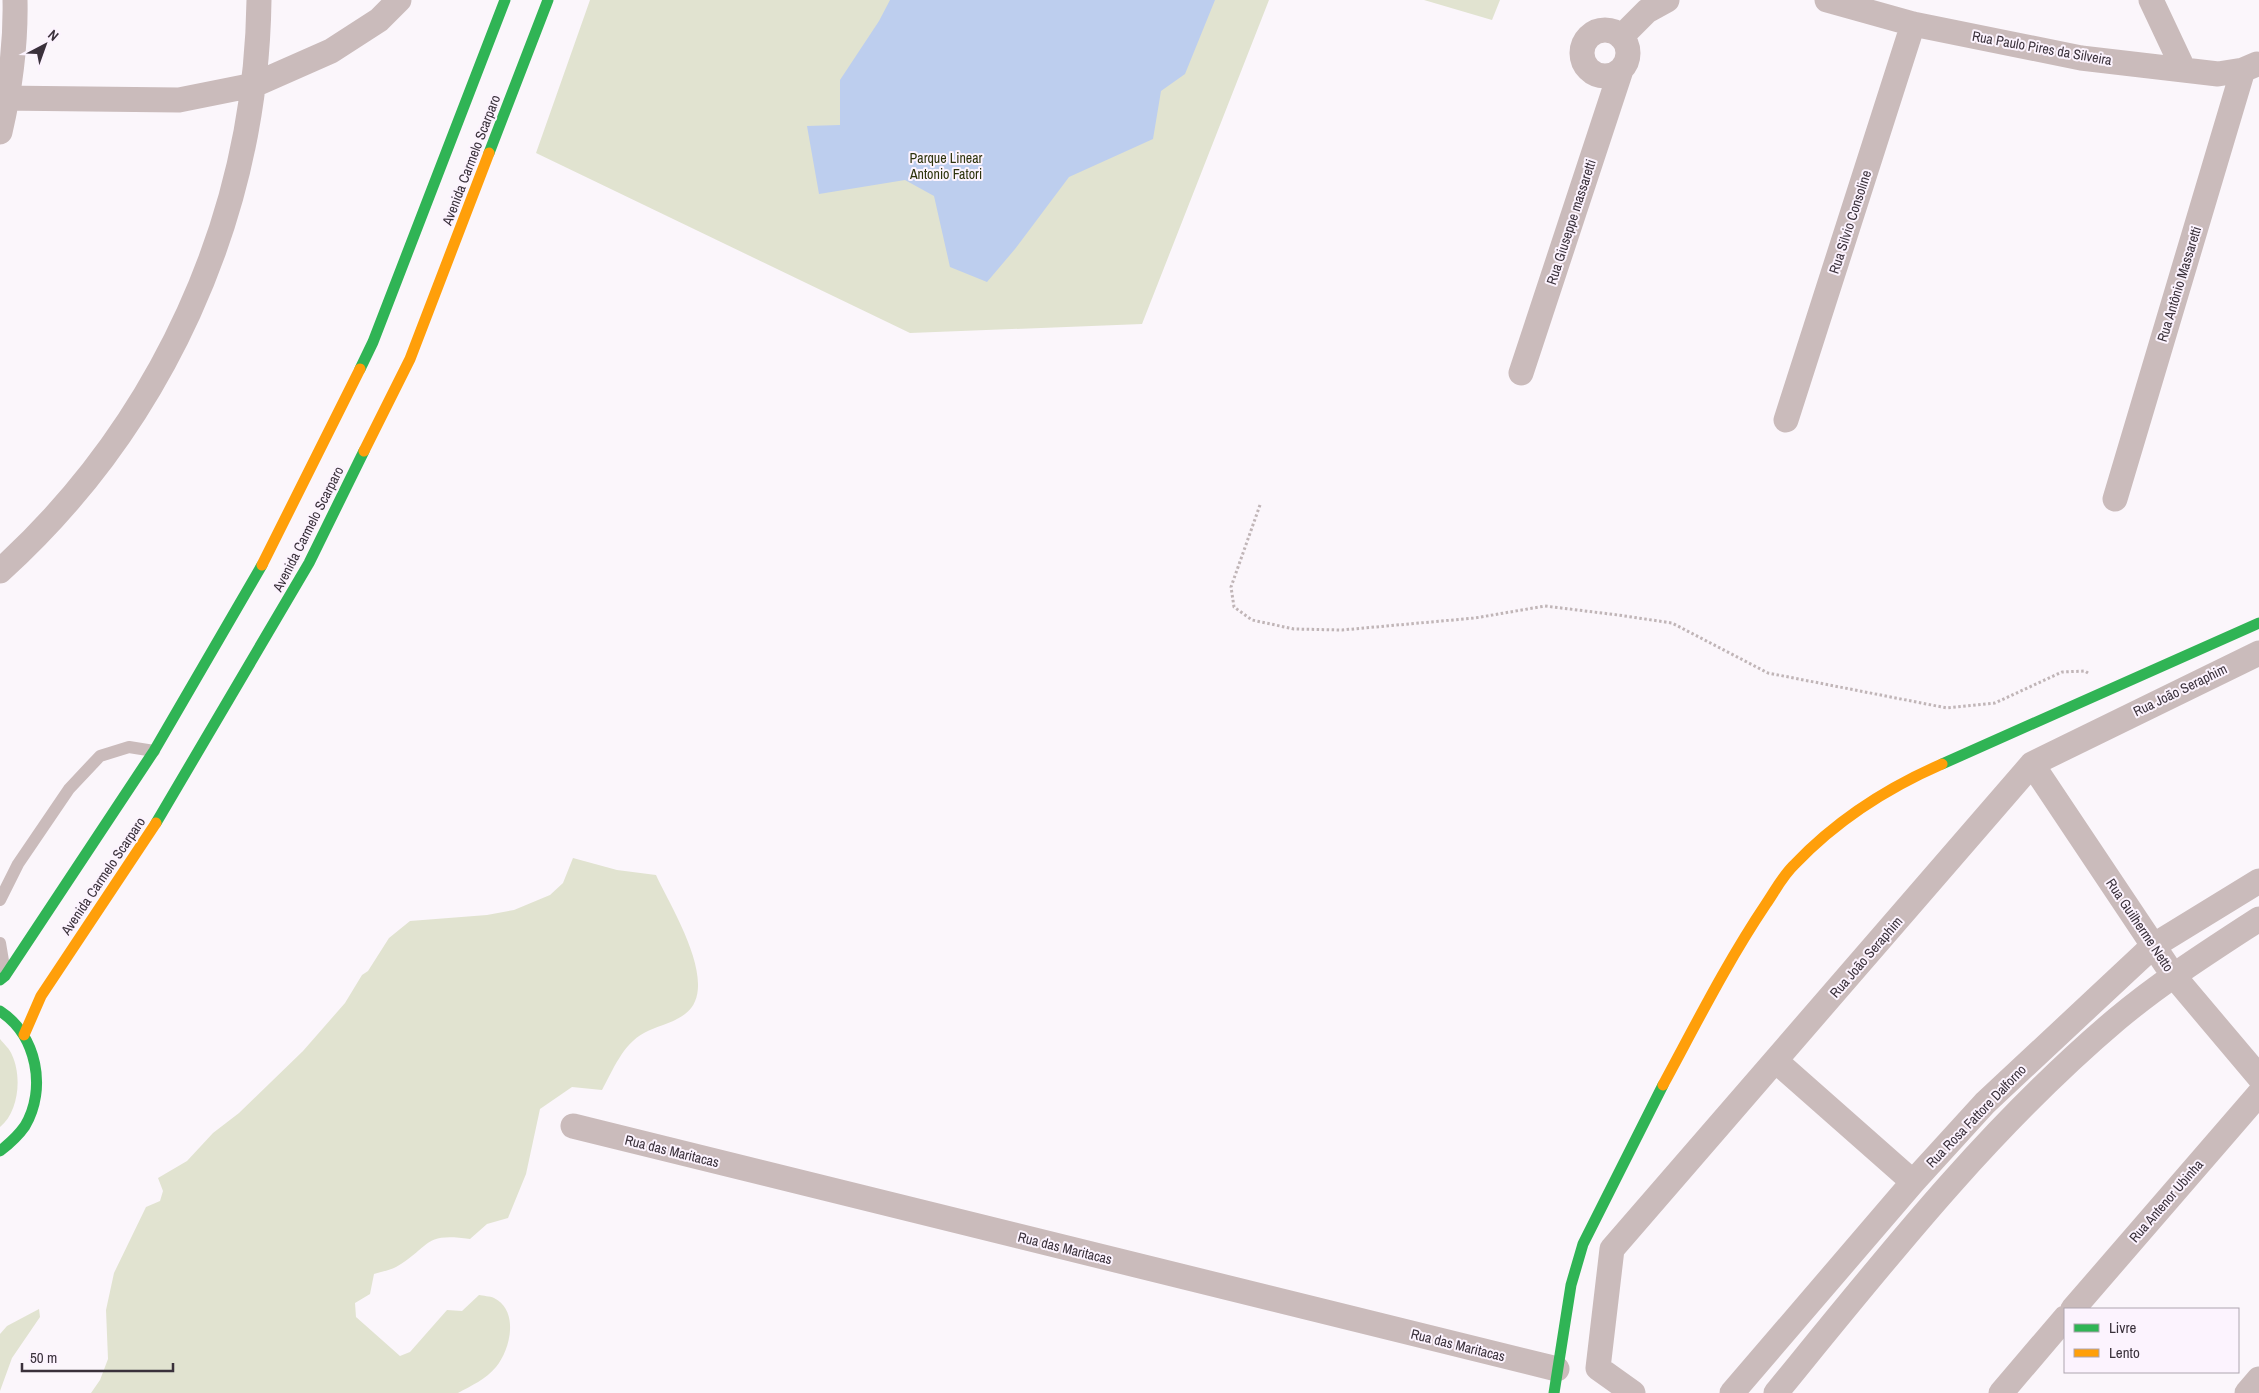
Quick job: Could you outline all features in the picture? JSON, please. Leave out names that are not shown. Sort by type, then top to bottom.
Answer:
[{"type":"main road","name":"Avenida Carmelo Scarparo","points":[[3,978],[154,750],[274,544],[373,342],[505,0]]},
{"type":"main road","name":"Avenida Carmelo Scarparo","points":[[24,1035],[41,996],[170,802],[314,554],[410,359],[548,0]]},
{"type":"main road","points":[[1555,1381],[1571,1285],[1583,1244],[1606,1196],[1741,941],[1794,865],[1821,839],[1871,801],[1915,776],[2259,623]]},
{"type":"main road","points":[[0,1011],[24,1035],[36,1063],[37,1093],[28,1122],[10,1145],[0,1151]]},
{"type":"street","points":[[0,132],[4,98],[14,48],[16,0]]},
{"type":"street","points":[[0,571],[35,540],[88,480],[141,406],[185,324],[218,244],[240,162],[254,85],[258,0]]},
{"type":"street","points":[[4,98],[179,100],[254,85],[331,51],[379,20],[399,0]]},
{"type":"street","points":[[1621,37],[1647,11],[1667,0]]},
{"type":"street","name":"Rua Paulo Pires da Silveira","points":[[1826,0],[1851,3],[1914,24],[2080,58],[2183,68],[2218,74],[2251,67]]},
{"type":"street","points":[[2151,0],[2183,68]]},
{"type":"street","name":"Rua Silvio Consoline","points":[[1786,420],[1914,24]]},
{"type":"street","points":[[1609,30],[1621,37],[1626,43],[1628,57],[1621,70],[1608,76],[1593,73],[1583,60],[1582,52],[1587,38],[1594,33],[1609,30]]},
{"type":"street","name":"Rua Antônio Massaretti","points":[[2115,499],[2251,67]]},
{"type":"street","name":"Rua Giuseppe massaretti","points":[[1522,373],[1621,70]]},
{"type":"street","name":"Rua João Seraphim","points":[[1633,1393],[1598,1368],[1612,1249],[2032,764],[2259,652]]},
{"type":"street","name":"Rua Guilherme Netto","points":[[2032,764],[2173,975],[2259,1077]]},
{"type":"street","name":"Rua Rosa Fattore Dalforno","points":[[1732,1393],[1913,1182],[1985,1103],[2153,946],[2259,881]]},
{"type":"street","name":"Rua Rosa Fattore Dalforno","points":[[1776,1393],[1898,1244],[2058,1072],[2117,1019],[2173,975],[2259,920]]},
{"type":"street","points":[[1776,1061],[1913,1182]]},
{"type":"street","name":"Rua Antenor Ubinha","points":[[2074,1308],[2259,1094]]},
{"type":"street","name":"Rua das Maritacas","points":[[573,1126],[1555,1381]]},
{"type":"street","points":[[2001,1393],[2064,1319]]},
{"type":"street","points":[[2247,1393],[2259,1379]]},
{"type":"lane","points":[[0,900],[18,864],[69,790],[100,756],[129,747],[154,750]]},
{"type":"lane","points":[[0,943],[3,978]]},
{"type":"path","points":[[1260,505],[1231,588],[1234,606],[1252,620],[1294,629],[1342,630],[1475,618],[1546,606],[1672,623],[1768,673],[1947,708],[1995,703],[2062,672],[2085,671],[2107,690]]},
{"type":"green space","name":"Parque Linear Antonio Fatori","points":[[590,0],[1269,0],[1142,324],[910,333],[536,153]]},
{"type":"green space","points":[[1424,0],[1500,0],[1492,20]]},
{"type":"green space","points":[[573,858],[617,870],[656,875],[690,946],[696,966],[698,985],[695,1002],[681,1017],[644,1033],[630,1044],[619,1058],[602,1090],[572,1087],[540,1109],[526,1174],[508,1218],[487,1224],[470,1239],[443,1238],[428,1243],[396,1267],[374,1274],[370,1294],[355,1303],[356,1317],[400,1356],[410,1352],[447,1310],[462,1311],[479,1295],[494,1298],[502,1304],[510,1320],[509,1340],[506,1350],[496,1367],[483,1379],[458,1393],[91,1393],[100,1380],[108,1359],[106,1310],[114,1273],[146,1207],[160,1201],[163,1191],[158,1178],[187,1161],[213,1133],[239,1113],[303,1051],[345,1003],[362,975],[368,971],[389,938],[410,921],[487,915],[514,910],[550,895],[563,883]]},
{"type":"green space","points":[[0,1039],[12,1055],[18,1083],[15,1103],[0,1127]]},
{"type":"green space","points":[[39,1309],[40,1317],[12,1358],[0,1391],[0,1334],[7,1326]]},
{"type":"water","points":[[890,0],[1215,0],[1185,74],[1161,91],[1153,139],[1069,177],[1015,249],[987,282],[950,267],[934,196],[905,180],[819,194],[807,126],[840,125],[840,80],[879,21]]},
{"type":"traffic: fast","points":[[360,369],[373,342],[505,0]]},
{"type":"traffic: fast","points":[[489,153],[548,0]]},
{"type":"traffic: fast","points":[[156,823],[309,563],[364,451]]},
{"type":"traffic: fast","points":[[0,980],[5,976],[154,751],[262,565]]},
{"type":"traffic: fast","points":[[1942,764],[2259,623]]},
{"type":"traffic: fast","points":[[0,1011],[13,1021],[23,1034],[35,1064],[37,1080],[36,1096],[25,1126],[0,1151]]},
{"type":"traffic: fast","points":[[1554,1393],[1571,1285],[1583,1244],[1663,1085]]},
{"type":"traffic: slow","points":[[364,451],[410,359],[489,153]]},
{"type":"traffic: slow","points":[[262,565],[360,369]]},
{"type":"traffic: slow","points":[[1663,1085],[1738,948],[1779,883],[1791,868],[1811,848],[1863,807],[1922,773],[1942,764]]},
{"type":"traffic: slow","points":[[24,1035],[41,996],[156,823]]}]
